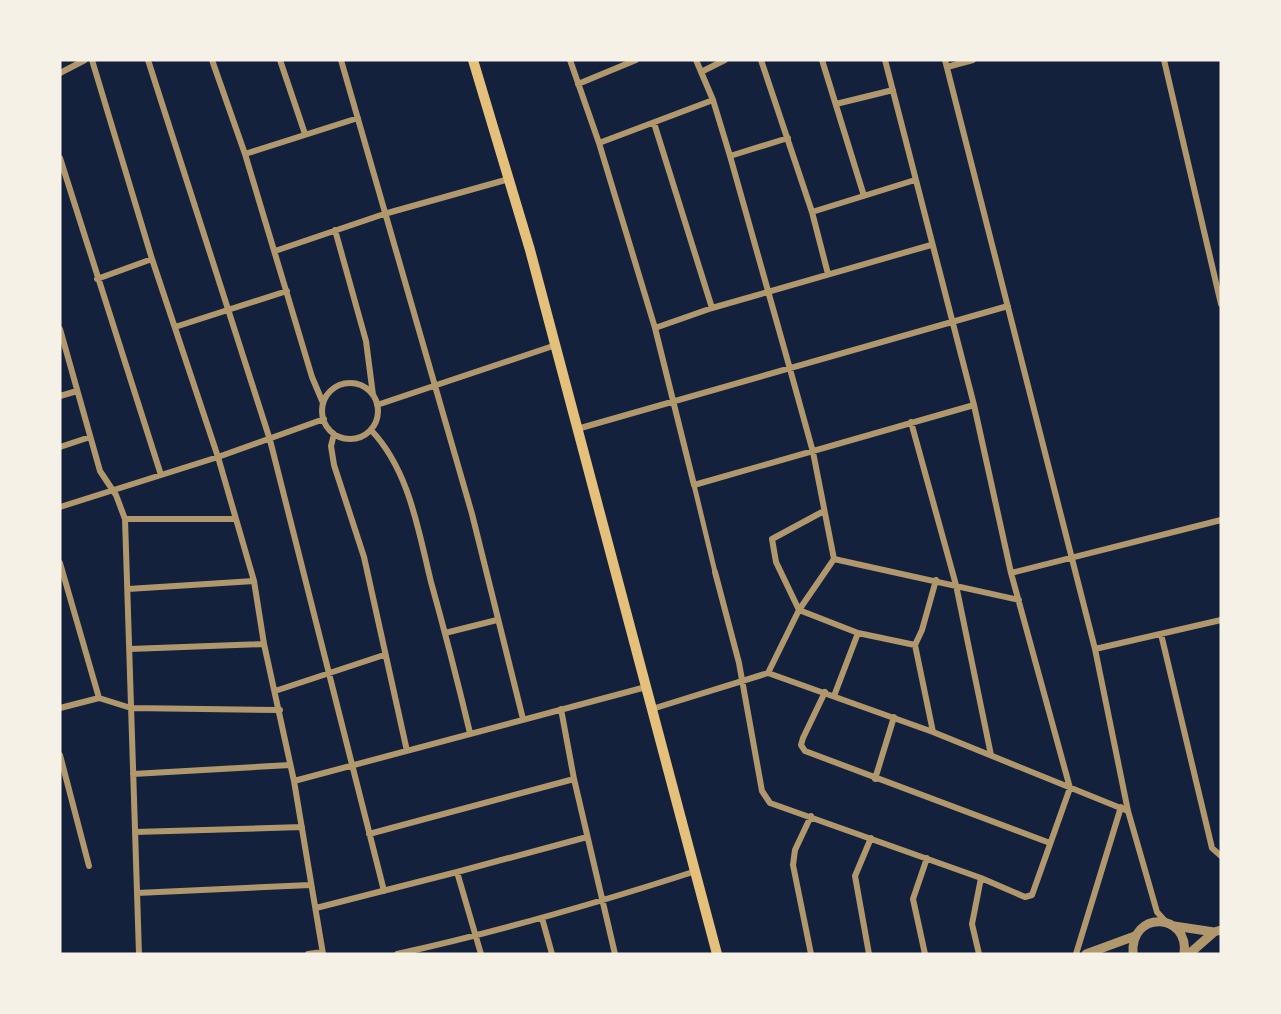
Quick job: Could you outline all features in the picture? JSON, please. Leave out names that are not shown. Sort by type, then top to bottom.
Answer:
[{"type":"main road","points":[[473,60],[510,179],[556,345],[717,954]]},
{"type":"street","points":[[60,73],[85,60]]},
{"type":"street","points":[[92,60],[152,259],[218,457],[254,581],[264,644],[294,781],[323,953],[308,954]]},
{"type":"street","points":[[148,60],[270,440],[384,891]]},
{"type":"street","points":[[212,60],[245,154],[312,377],[323,403],[324,420],[334,435],[332,454],[364,557],[407,751]]},
{"type":"street","points":[[280,60],[305,134]]},
{"type":"street","points":[[340,60],[472,514],[523,719]]},
{"type":"street","points":[[570,60],[599,143],[655,328],[715,572],[734,638],[766,798],[770,802],[981,878],[1025,897],[1032,895],[1070,788],[1011,573],[974,405],[885,60]]},
{"type":"street","points":[[579,84],[636,60]]},
{"type":"street","points":[[696,60],[713,100],[769,292],[813,452],[834,559],[799,610],[768,674]]},
{"type":"street","points":[[701,72],[725,60]]},
{"type":"street","points":[[761,60],[812,212],[828,274]]},
{"type":"street","points":[[822,60],[864,196]]},
{"type":"street","points":[[973,60],[946,63],[1095,649],[1128,811],[1157,912],[1184,938],[1187,954],[1218,931]]},
{"type":"street","points":[[1164,60],[1221,304]]},
{"type":"street","points":[[836,104],[893,90]]},
{"type":"street","points":[[599,143],[713,100]]},
{"type":"street","points":[[245,154],[358,118]]},
{"type":"street","points":[[654,123],[712,308]]},
{"type":"street","points":[[730,156],[788,138]]},
{"type":"street","points":[[60,158],[161,475]]},
{"type":"street","points":[[274,250],[384,214],[510,179]]},
{"type":"street","points":[[812,212],[915,180]]},
{"type":"street","points":[[334,435],[349,439],[361,437],[371,430],[377,419],[377,405],[373,395],[366,341],[335,230]]},
{"type":"street","points":[[655,328],[712,308],[931,245]]},
{"type":"street","points":[[98,279],[152,259]]},
{"type":"street","points":[[175,327],[287,291]]},
{"type":"street","points":[[577,429],[1008,306]]},
{"type":"street","points":[[60,328],[63,348],[103,479],[112,490],[124,519],[139,954]]},
{"type":"street","points":[[377,405],[434,388],[556,345]]},
{"type":"street","points":[[323,403],[329,393],[345,384],[364,387],[373,395]]},
{"type":"street","points":[[60,396],[78,392]]},
{"type":"street","points":[[694,485],[974,405]]},
{"type":"street","points":[[60,507],[270,440],[324,420]]},
{"type":"street","points":[[911,422],[956,585],[991,755]]},
{"type":"street","points":[[371,430],[391,454],[400,472],[470,733]]},
{"type":"street","points":[[60,447],[90,437]]},
{"type":"street","points":[[824,511],[772,539],[776,562],[799,610],[858,633],[915,645]]},
{"type":"street","points":[[124,519],[236,519]]},
{"type":"street","points":[[1011,573],[1221,520]]},
{"type":"street","points":[[834,559],[1019,600]]},
{"type":"street","points":[[60,563],[99,698]]},
{"type":"street","points":[[933,732],[915,645],[922,630],[936,580]]},
{"type":"street","points":[[128,589],[254,581]]},
{"type":"street","points":[[445,633],[497,620]]},
{"type":"street","points":[[1095,649],[1221,620]]},
{"type":"street","points":[[834,696],[858,633]]},
{"type":"street","points":[[1161,634],[1212,848],[1221,856]]},
{"type":"street","points":[[130,649],[264,644]]},
{"type":"street","points":[[276,691],[384,655]]},
{"type":"street","points":[[652,709],[768,674],[894,717],[1128,811]]},
{"type":"street","points":[[294,781],[646,687]]},
{"type":"street","points":[[825,692],[803,738],[802,748],[809,754],[1050,843]]},
{"type":"street","points":[[60,708],[99,698],[131,708],[280,711]]},
{"type":"street","points":[[561,709],[574,779],[615,954]]},
{"type":"street","points":[[875,779],[894,717]]},
{"type":"street","points":[[60,755],[89,866]]},
{"type":"street","points":[[134,774],[290,765]]},
{"type":"street","points":[[369,834],[574,779]]},
{"type":"street","points":[[1076,954],[1121,807]]},
{"type":"street","points":[[811,816],[795,850],[793,865],[811,954]]},
{"type":"street","points":[[135,832],[302,827]]},
{"type":"street","points":[[316,908],[457,873],[587,837]]},
{"type":"street","points":[[869,954],[855,876],[871,838]]},
{"type":"street","points":[[925,954],[914,900],[927,858]]},
{"type":"street","points":[[397,954],[476,937],[696,871]]},
{"type":"street","points":[[457,873],[481,954]]},
{"type":"street","points":[[980,954],[972,924],[981,878]]},
{"type":"street","points":[[137,893],[310,885]]},
{"type":"street","points":[[1133,954],[1138,932],[1157,912]]},
{"type":"street","points":[[542,918],[552,954]]},
{"type":"street","points":[[1086,954],[1138,932],[1157,921],[1218,931]]}]
